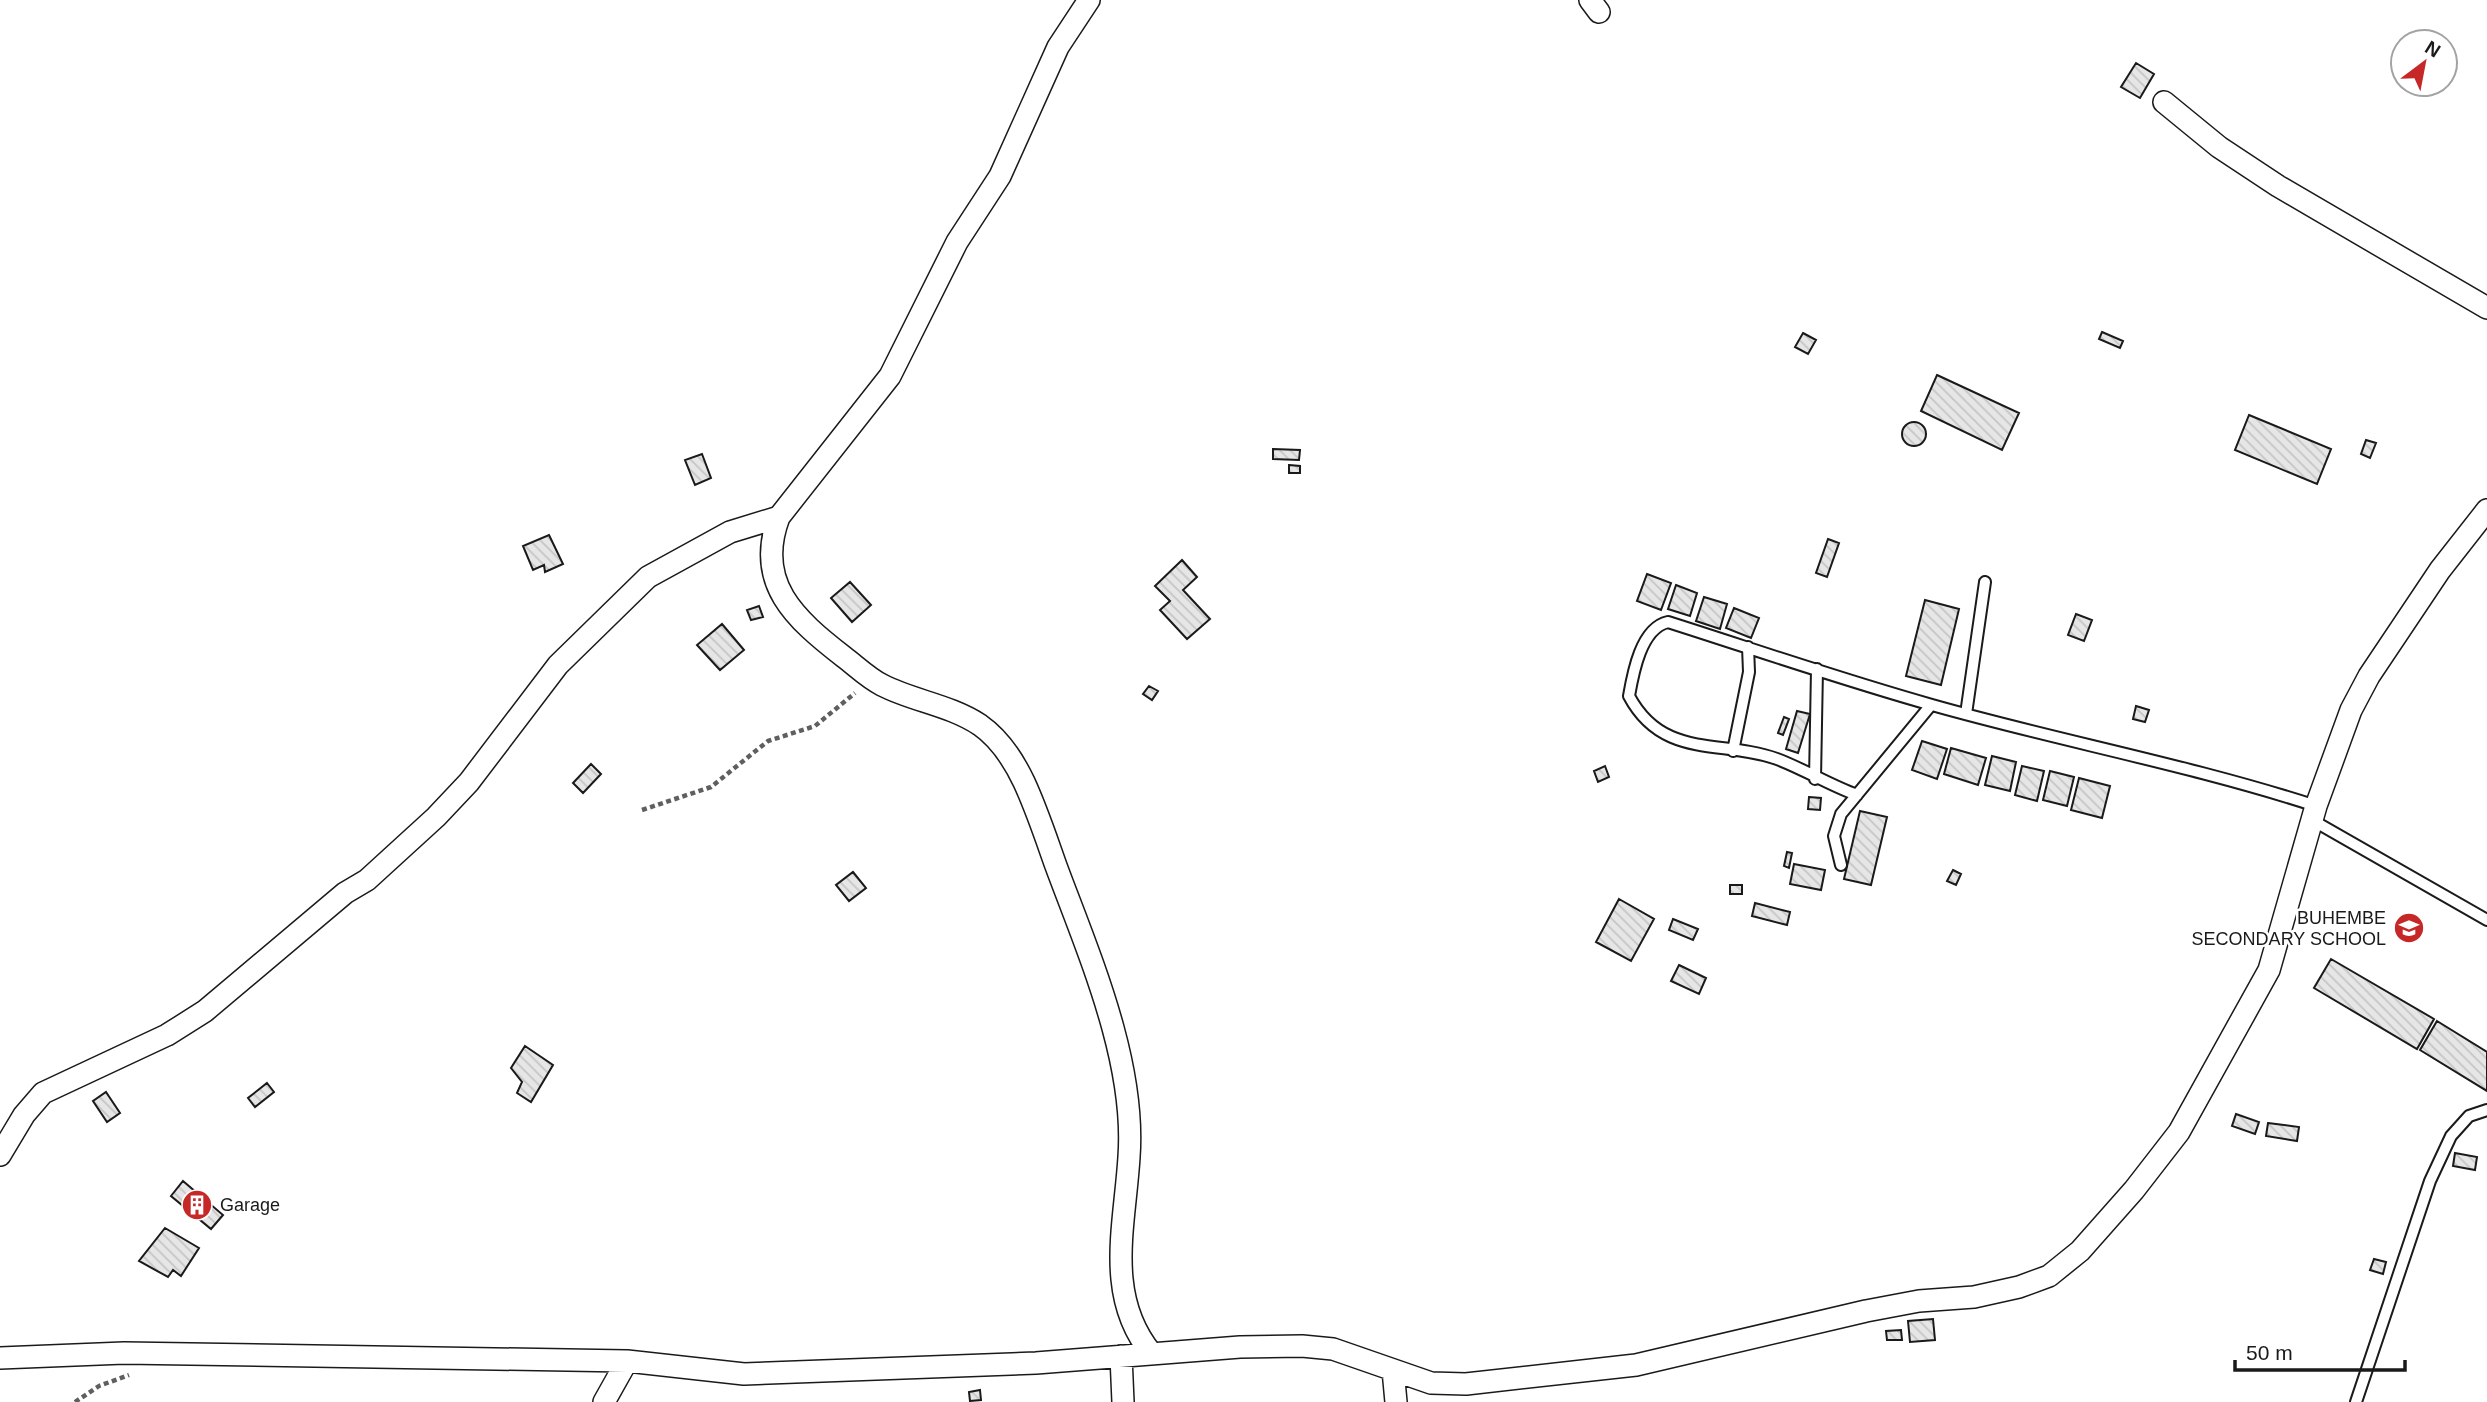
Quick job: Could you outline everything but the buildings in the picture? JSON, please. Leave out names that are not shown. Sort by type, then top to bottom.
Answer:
[{"type":"street","points":[[1089,0],[1058,47],[1000,176],[957,242],[890,376],[779,517],[771,539],[771,563],[777,586],[789,606],[811,630],[879,684],[936,704],[979,724],[1001,744],[1016,764],[1040,815],[1096,976],[1120,1060],[1129,1119],[1121,1272],[1126,1308],[1136,1335],[1152,1354]]},
{"type":"street","points":[[2164,102],[2219,148],[2278,186],[2487,308]]},
{"type":"street","points":[[0,1358],[124,1353],[627,1361],[744,1374],[845,1372],[1302,1346],[1333,1349],[1431,1383],[1466,1384],[1636,1365],[1866,1311],[1919,1301],[1973,1297],[2019,1287],[2049,1276],[2080,1251],[2134,1191],[2179,1132],[2269,970],[2314,813],[2351,710],[2369,676],[2440,570],[2487,510]]},
{"type":"street","points":[[0,1155],[24,1115],[43,1093],[167,1035],[205,1011],[292,936],[394,856],[469,782],[558,665],[648,577],[730,532],[779,517]]},
{"type":"street","points":[[1121,1356],[1124,1402]]},
{"type":"street","points":[[604,1402],[627,1361]]},
{"type":"street","points":[[1392,1370],[1396,1402]]},
{"type":"lane","points":[[1966,714],[1985,582]]},
{"type":"lane","points":[[1857,794],[1815,779],[1780,760],[1704,748],[1661,732],[1637,711],[1629,696],[1645,642],[1661,624],[1668,622],[1931,705],[2255,786],[2314,813],[2487,920]]},
{"type":"lane","points":[[1733,751],[1749,672],[1748,647]]},
{"type":"lane","points":[[1815,779],[1817,669]]},
{"type":"lane","points":[[1841,865],[1834,848],[1836,823],[1931,705]]},
{"type":"lane","points":[[2356,1402],[2430,1181],[2451,1136],[2469,1116],[2487,1110]]},
{"type":"path","points":[[642,810],[711,787],[768,741],[814,726],[850,697],[879,684]]},
{"type":"place","name":"BUHEMBE SECONDARY SCHOOL","points":[[2409,928]]},
{"type":"place","name":"Garage","points":[[197,1205]]}]
